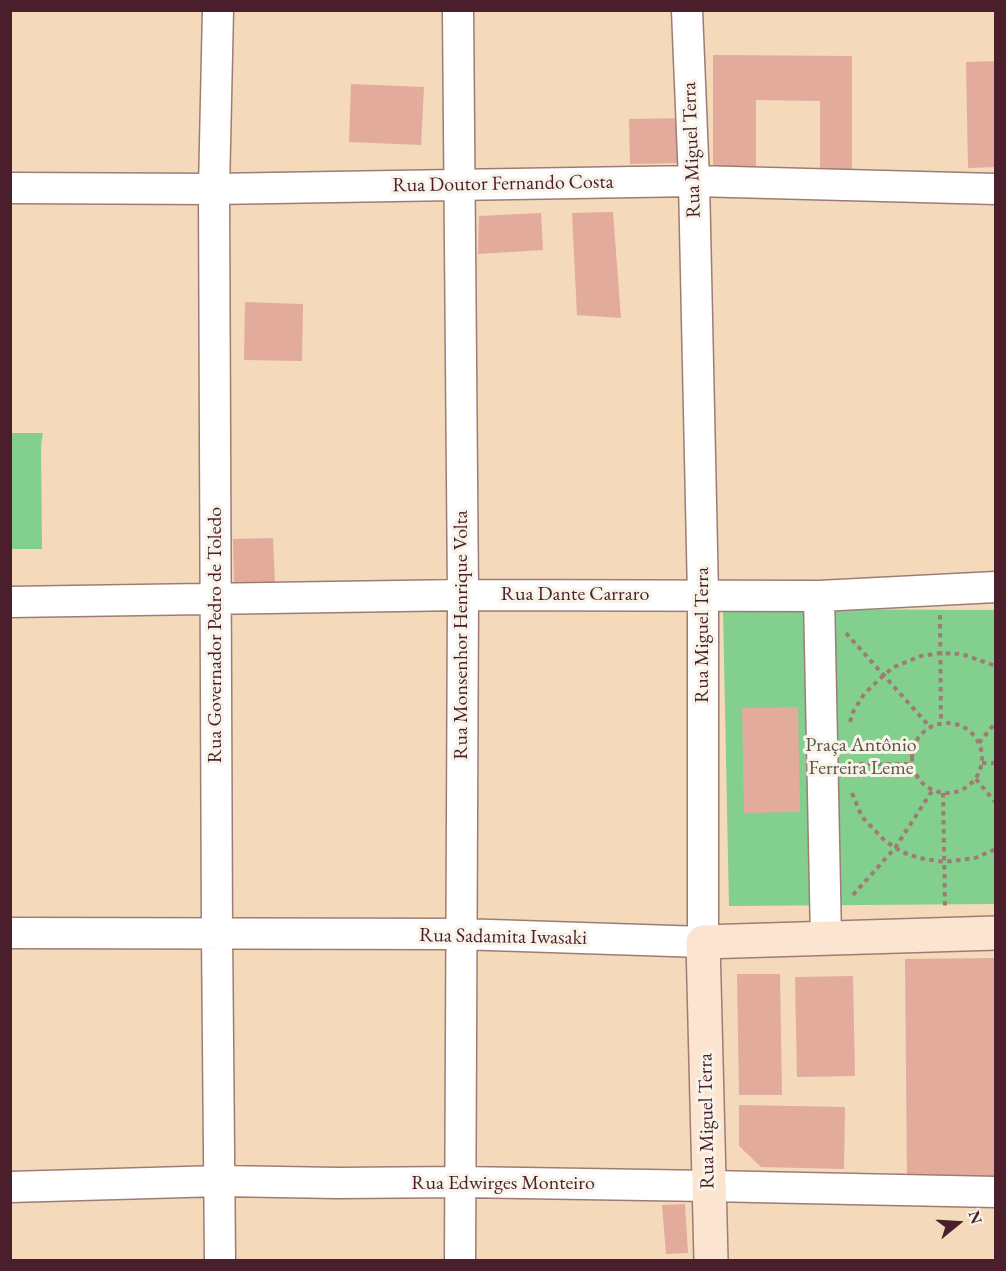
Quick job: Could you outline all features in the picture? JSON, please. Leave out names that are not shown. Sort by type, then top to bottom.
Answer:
[{"type":"main road","name":"Rua Sadamita Iwasaki","points":[[703,942],[825,932],[945,935],[996,933]]},
{"type":"main road","name":"Rua Miguel Terra","points":[[703,942],[711,1260]]},
{"type":"street","name":"Rua Governador Pedro de Toledo","points":[[218,10],[214,189],[220,1260]]},
{"type":"street","name":"Rua Monsenhor Henrique Volta","points":[[458,10],[463,595],[460,1260]]},
{"type":"street","name":"Rua Miguel Terra","points":[[687,10],[694,181],[704,595],[703,942]]},
{"type":"street","name":"Rua Doutor Fernando Costa","points":[[10,188],[214,189],[694,181],[996,189]]},
{"type":"street","name":"Rua Dante Carraro","points":[[10,602],[463,595],[704,595],[819,600],[996,587]]},
{"type":"street","points":[[819,600],[825,932]]},
{"type":"street","name":"Rua Sadamita Iwasaki","points":[[10,933],[460,934],[703,942]]},
{"type":"street","name":"Rua Edwirges Monteiro","points":[[10,1187],[220,1180],[996,1192]]},
{"type":"path","points":[[940,590],[941,723]]},
{"type":"path","points":[[819,600],[930,727]]},
{"type":"path","points":[[847,732],[853,712],[864,694],[894,667],[921,656],[941,653],[962,654],[996,666]]},
{"type":"path","points":[[979,743],[996,722]]},
{"type":"path","points":[[941,723],[961,726],[971,733],[979,743],[982,755],[982,763],[976,779],[963,790],[954,793],[943,793],[924,785],[916,775],[912,764],[912,752],[916,740],[930,727],[941,723]]},
{"type":"path","points":[[982,763],[996,763]]},
{"type":"path","points":[[822,764],[912,764]]},
{"type":"path","points":[[976,779],[996,803]]},
{"type":"path","points":[[849,788],[862,817],[895,848],[920,858],[944,862],[975,858],[996,849]]},
{"type":"path","points":[[825,932],[895,848],[932,790]]},
{"type":"path","points":[[943,793],[945,935]]},
{"type":"green space","points":[[11,433],[43,433],[41,445],[42,549],[11,549]]},
{"type":"green space","name":"Praça Antônio Ferreira Leme","points":[[723,609],[995,610],[995,904],[729,906]]},
{"type":"building","points":[[713,55],[852,56],[852,171],[820,170],[820,101],[756,100],[756,172],[713,172]]},
{"type":"building","points":[[996,61],[996,167],[968,168],[966,62]]},
{"type":"building","points":[[351,84],[424,87],[421,145],[349,142]]},
{"type":"building","points":[[684,118],[683,163],[630,164],[629,119]]},
{"type":"building","points":[[613,212],[621,318],[577,315],[572,213]]},
{"type":"building","points":[[541,213],[543,250],[478,254],[479,216]]},
{"type":"building","points":[[245,302],[303,304],[302,361],[244,360]]},
{"type":"building","points":[[273,538],[275,584],[234,585],[233,539]]},
{"type":"building","points":[[798,707],[800,812],[744,813],[742,708]]},
{"type":"building","points":[[996,958],[996,1183],[907,1184],[905,959]]},
{"type":"building","points":[[737,974],[780,974],[782,1095],[739,1095]]},
{"type":"building","points":[[853,976],[855,1076],[797,1077],[795,977]]},
{"type":"building","points":[[739,1105],[845,1107],[844,1169],[761,1167],[739,1146]]},
{"type":"building","points":[[685,1204],[688,1253],[666,1254],[662,1205]]}]
